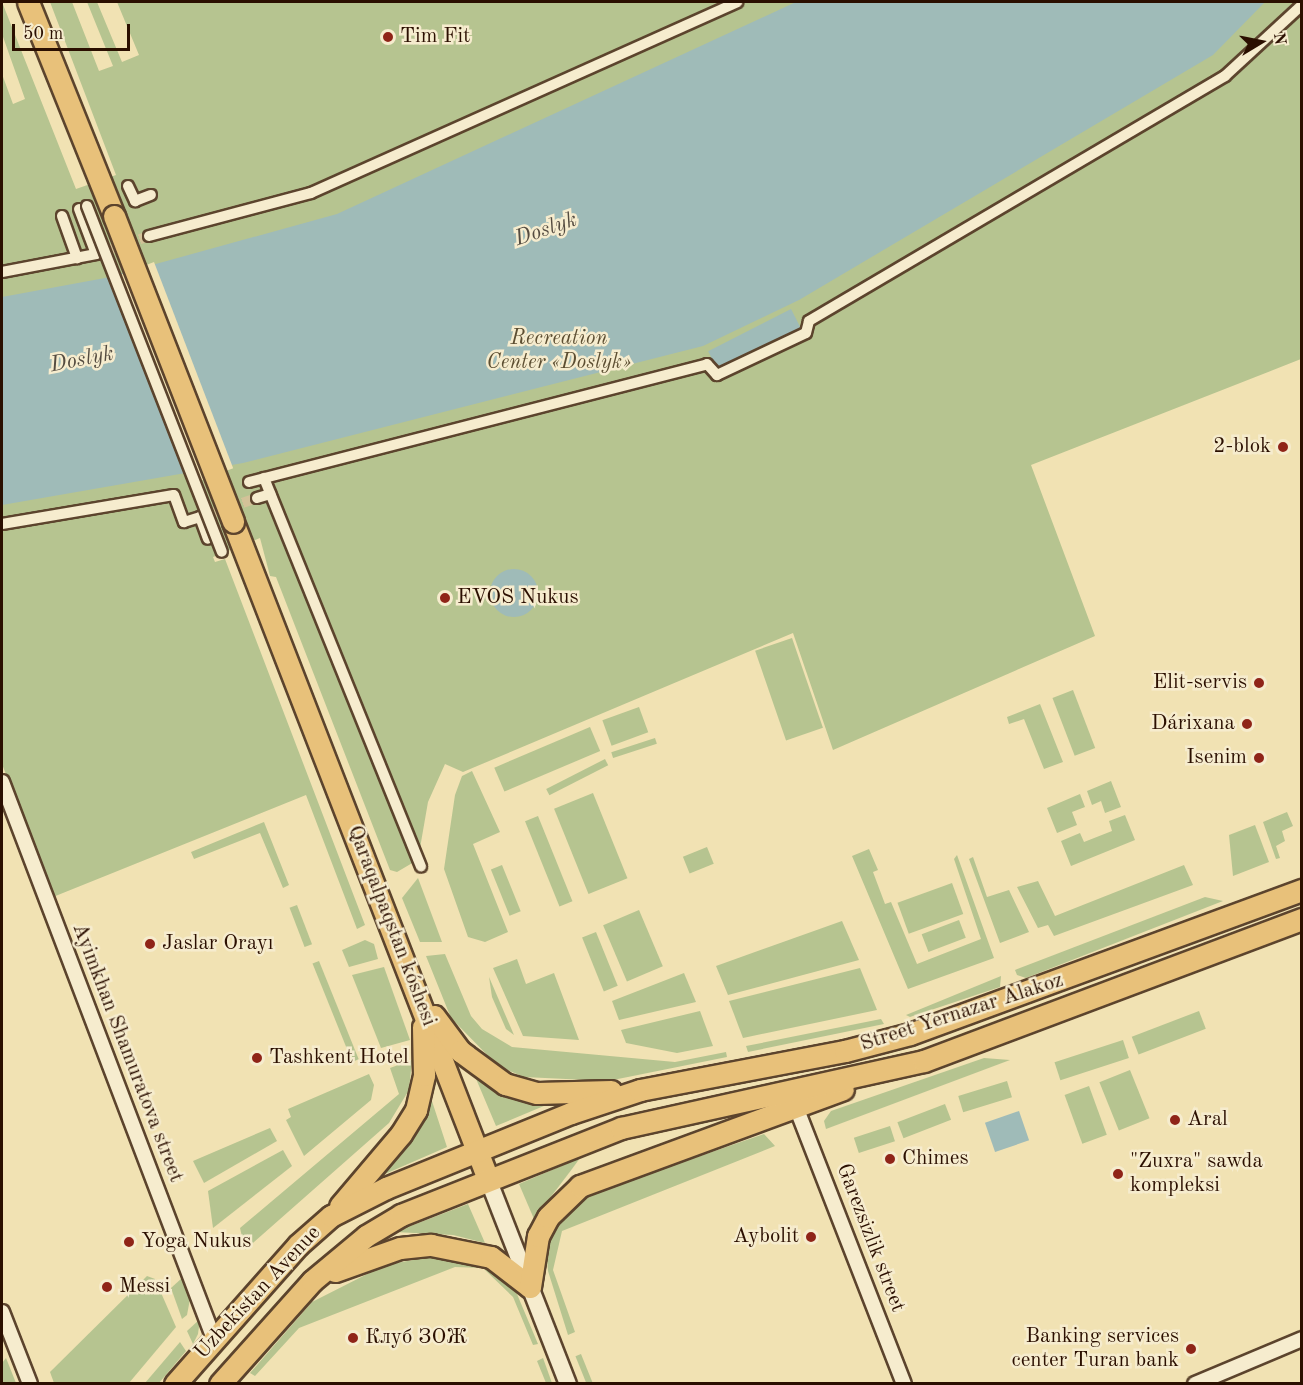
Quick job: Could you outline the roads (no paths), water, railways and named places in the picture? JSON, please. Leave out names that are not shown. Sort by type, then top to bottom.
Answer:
[{"type":"main road","name":"Qaraqalpaqstan kóshesi","points":[[28,2],[114,216],[488,1179]]},
{"type":"main road","name":"Street Yernazar Alakoz","points":[[477,1151],[600,1102],[640,1090],[845,1051],[910,1034],[1302,890]]},
{"type":"main road","name":"Street Yernazar Alakoz","points":[[488,1179],[621,1128],[899,1068],[978,1043],[1302,919]]},
{"type":"main road","points":[[1151,947],[1161,972]]},
{"type":"main road","points":[[419,997],[460,1051],[505,1084],[537,1093],[640,1090]]},
{"type":"main road","points":[[331,1216],[376,1166],[416,1110],[425,1048],[419,997]]},
{"type":"main road","points":[[312,1281],[378,1254],[431,1245],[490,1257],[530,1287],[538,1236],[548,1217],[580,1186],[899,1068]]},
{"type":"main road","name":"Uzbekistan Avenue","points":[[175,1383],[298,1245],[331,1216],[386,1188],[477,1151]]},
{"type":"main road","name":"Uzbekistan Avenue","points":[[227,1380],[312,1281],[366,1236],[401,1215],[488,1179]]},
{"type":"street","points":[[149,236],[311,193],[738,2]]},
{"type":"street","points":[[249,482],[707,364],[717,375],[806,333],[808,321],[1225,76],[1301,6]]},
{"type":"street","points":[[128,186],[135,201],[151,195]]},
{"type":"street","points":[[2,272],[96,254],[83,207],[222,552]]},
{"type":"street","points":[[62,216],[77,258]]},
{"type":"street","points":[[264,478],[421,867]]},
{"type":"street","points":[[257,498],[270,494]]},
{"type":"street","points":[[2,524],[174,495],[184,522],[200,517],[208,539]]},
{"type":"street","name":"Ayimkhan Shamuratova street","points":[[2,782],[214,1338]]},
{"type":"street","points":[[761,1096],[786,1100],[796,1107]]},
{"type":"street","name":"Garezsizlik street","points":[[796,1107],[904,1383]]},
{"type":"street","points":[[488,1179],[568,1383]]},
{"type":"street","points":[[2,1312],[30,1383]]},
{"type":"street","points":[[1195,1383],[1302,1339]]},
{"type":"water","name":"Doslyk","points":[[796,2],[1265,2],[1213,55],[799,300],[703,346],[243,463],[2,505],[2,297],[105,278],[337,214]]},
{"type":"water","points":[[791,309],[801,329],[718,371],[708,351]]},
{"type":"water","points":[[514,569],[531,576],[538,593],[531,610],[514,617],[497,610],[490,593],[497,576]]},
{"type":"water","points":[[1019,1111],[1029,1140],[995,1152],[985,1123]]},
{"type":"tunnel","points":[[97,254],[149,236]]},
{"type":"tunnel","points":[[200,517],[257,498]]},
{"type":"place","name":"Tim Fit","points":[[388,37]]},
{"type":"place","name":"2-blok","points":[[1283,447]]},
{"type":"place","name":"EVOS Nukus","points":[[445,598]]},
{"type":"place","name":"Elit-servis","points":[[1259,683]]},
{"type":"place","name":"Dárixana","points":[[1247,724]]},
{"type":"place","name":"Isenim","points":[[1259,758]]},
{"type":"place","name":"Jaslar Orayı","points":[[150,944]]},
{"type":"place","name":"Tashkent Hotel","points":[[257,1058]]},
{"type":"place","name":"Aral","points":[[1175,1120]]},
{"type":"place","name":"Chimes","points":[[890,1159]]},
{"type":"place","name":"\"Zuxra\" sawda kompleksi","points":[[1118,1174]]},
{"type":"place","name":"Aybolit","points":[[811,1237]]},
{"type":"place","name":"Yoga Nukus","points":[[129,1242]]},
{"type":"place","name":"Messi","points":[[107,1287]]},
{"type":"place","name":"Клуб ЗОЖ","points":[[353,1338]]},
{"type":"place","name":"Banking services center Turan bank","points":[[1191,1349]]},
{"type":"park label","name":"Recreation Center «Doslyk»","points":[[559,351]]}]
